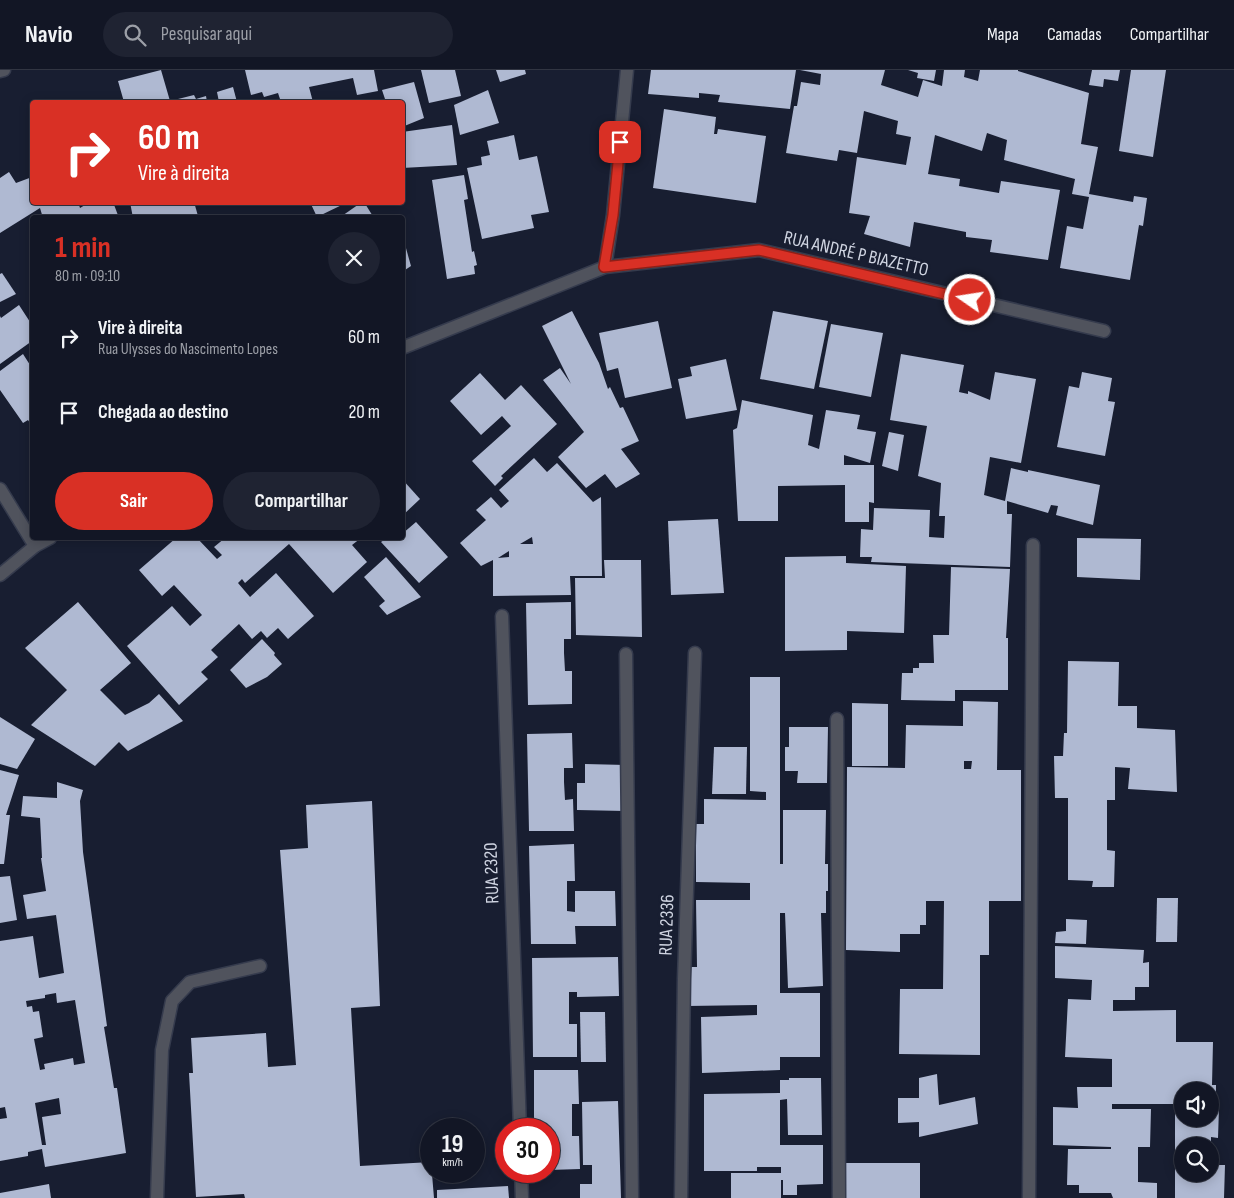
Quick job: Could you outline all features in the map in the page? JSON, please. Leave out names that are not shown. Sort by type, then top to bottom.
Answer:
[{"type":"street","points":[[0,71],[4,70]]},
{"type":"street","points":[[604,267],[613,215],[627,70]]},
{"type":"street","name":"RUA ANDRÉ P BIAZETTO","points":[[405,347],[604,267],[759,250],[1104,332]]},
{"type":"street","points":[[0,489],[30,538]]},
{"type":"street","points":[[31,540],[35,546]]},
{"type":"street","points":[[0,574],[35,546],[46,540]]},
{"type":"street","points":[[1030,1198],[1033,545]]},
{"type":"street","name":"RUA 2320","points":[[502,616],[520,1118]]},
{"type":"street","name":"RUA 2336","points":[[681,1198],[684,979],[695,653]]},
{"type":"street","points":[[626,654],[632,1198]]},
{"type":"street","points":[[836,719],[839,1198]]},
{"type":"street","points":[[157,1198],[162,1050],[172,1000],[190,982],[260,966]]},
{"type":"street","points":[[521,1183],[522,1198]]},
{"type":"building","points":[[161,70],[170,100],[123,100],[118,81]]},
{"type":"building","points":[[245,70],[374,70],[378,91],[357,95],[353,78],[309,87],[312,100],[280,100],[278,93],[264,97],[262,92],[251,95]]},
{"type":"building","points":[[421,70],[455,70],[461,96],[429,103]]},
{"type":"building","points":[[496,70],[525,70],[526,74],[500,82]]},
{"type":"building","points":[[651,70],[796,70],[790,109],[718,102],[720,95],[699,93],[699,98],[648,94]]},
{"type":"building","points":[[800,70],[885,70],[881,85],[918,97],[923,80],[942,86],[944,70],[965,70],[964,77],[978,81],[980,70],[1018,70],[1089,93],[1081,144],[1098,147],[1089,194],[1133,202],[1134,196],[1147,198],[1143,226],[1139,225],[1130,280],[1060,268],[1067,226],[1083,229],[1089,197],[1072,194],[1075,179],[1004,160],[1007,140],[987,133],[982,151],[935,135],[928,174],[960,179],[959,186],[999,193],[1001,181],[1060,190],[1048,260],[990,252],[992,240],[966,237],[966,232],[914,222],[910,247],[864,234],[870,216],[849,213],[857,157],[906,165],[911,137],[896,134],[898,121],[864,111],[857,153],[839,150],[837,161],[786,153],[794,106],[797,106],[801,82],[820,85],[821,74]]},
{"type":"building","points":[[908,70],[936,70],[934,81],[917,78],[918,73]]},
{"type":"building","points":[[1092,70],[1120,70],[1118,81],[1104,79],[1103,87],[1089,85]]},
{"type":"building","points":[[1131,70],[1166,70],[1153,157],[1119,151]]},
{"type":"building","points":[[414,82],[424,118],[405,126],[405,100],[385,100],[382,90]]},
{"type":"building","points":[[233,87],[236,100],[219,100],[217,92]]},
{"type":"building","points":[[488,90],[499,123],[460,135],[454,105]]},
{"type":"building","points":[[194,95],[196,99],[206,96],[207,100],[174,100]]},
{"type":"building","points":[[664,109],[716,117],[714,134],[717,134],[718,129],[766,136],[756,203],[653,188]]},
{"type":"building","points":[[452,125],[457,165],[405,168],[405,132]]},
{"type":"building","points":[[514,135],[519,160],[537,156],[549,212],[531,215],[534,228],[482,239],[467,168],[482,165],[481,157],[490,155],[487,141]]},
{"type":"building","points":[[9,172],[16,183],[30,178],[30,205],[79,205],[80,208],[85,205],[114,205],[118,215],[42,215],[40,208],[0,233],[0,178]]},
{"type":"building","points":[[464,175],[468,199],[464,200],[472,252],[474,251],[477,265],[474,266],[475,274],[447,279],[432,180]]},
{"type":"building","points":[[131,205],[195,205],[198,215],[132,215]]},
{"type":"building","points":[[311,205],[342,205],[321,215],[316,215]]},
{"type":"building","points":[[358,205],[366,205],[372,215],[343,215]]},
{"type":"building","points":[[405,245],[411,266],[405,270]]},
{"type":"building","points":[[2,273],[16,294],[0,302],[0,274]]},
{"type":"building","points":[[19,305],[30,322],[30,342],[0,364],[0,316],[1,318]]},
{"type":"building","points":[[572,311],[599,363],[608,389],[610,387],[620,408],[623,407],[639,441],[621,449],[640,474],[616,488],[605,474],[586,488],[558,457],[584,432],[543,380],[560,368],[571,384],[542,326]]},
{"type":"building","points":[[773,311],[828,321],[814,389],[760,379]]},
{"type":"building","points":[[658,321],[672,388],[625,398],[618,368],[607,371],[599,333]]},
{"type":"building","points":[[831,324],[883,333],[871,397],[819,387]]},
{"type":"building","points":[[23,354],[30,365],[30,423],[28,420],[23,423],[0,390],[0,371]]},
{"type":"building","points":[[901,354],[964,365],[959,392],[968,394],[968,391],[990,400],[995,372],[1036,379],[1021,463],[990,457],[984,495],[1005,501],[1011,468],[1100,485],[1093,525],[1056,515],[1058,506],[1051,505],[1048,513],[1007,501],[1007,514],[1012,514],[1010,567],[871,562],[872,557],[860,557],[861,529],[873,530],[874,508],[930,510],[929,537],[944,538],[945,516],[939,516],[941,483],[918,476],[927,426],[890,420]]},
{"type":"building","points":[[726,359],[737,410],[686,419],[678,379],[692,376],[690,367]]},
{"type":"building","points":[[1082,372],[1112,378],[1108,401],[1115,402],[1105,456],[1057,447],[1069,386],[1079,388]]},
{"type":"building","points":[[480,373],[505,400],[521,385],[557,424],[501,476],[503,478],[495,486],[472,461],[511,426],[502,416],[481,435],[450,401]]},
{"type":"building","points":[[742,400],[813,415],[808,445],[819,449],[826,410],[860,415],[857,429],[876,432],[870,463],[844,455],[844,465],[874,465],[874,503],[869,502],[869,522],[845,522],[845,485],[778,486],[778,521],[738,521],[733,430],[737,428]]},
{"type":"building","points":[[889,432],[904,435],[898,471],[882,466]]},
{"type":"building","points":[[534,458],[547,472],[557,463],[593,502],[601,497],[602,576],[570,576],[571,595],[493,596],[493,560],[481,566],[460,543],[486,520],[476,510],[491,497],[501,508],[509,501],[499,490]],"holes":[[[532,537],[533,544],[520,544]],[[509,551],[509,557],[498,558]]]},
{"type":"building","points":[[405,482],[420,499],[405,513]]},
{"type":"building","points":[[718,519],[724,593],[671,595],[668,521]]},
{"type":"building","points":[[416,522],[448,557],[419,583],[381,542],[384,540],[405,540],[405,531]]},
{"type":"building","points":[[1077,538],[1141,539],[1140,580],[1077,577]]},
{"type":"building","points":[[174,540],[199,540],[217,559],[222,555],[214,547],[223,540],[358,540],[352,545],[367,562],[333,593],[289,544],[245,583],[242,579],[238,583],[250,597],[276,573],[314,616],[288,639],[278,628],[267,638],[261,631],[252,639],[239,624],[211,650],[218,657],[201,672],[208,679],[179,705],[127,646],[172,606],[190,626],[202,615],[174,585],[162,596],[139,570]]},
{"type":"building","points":[[846,556],[846,563],[906,566],[904,633],[847,631],[847,650],[785,651],[785,557]]},
{"type":"building","points":[[386,557],[421,597],[387,615],[379,606],[385,601],[364,577]]},
{"type":"building","points":[[604,560],[641,560],[642,637],[576,635],[575,578],[605,578]]},
{"type":"building","points":[[951,567],[1010,569],[1006,638],[1008,638],[1008,690],[955,690],[955,701],[901,700],[902,673],[913,673],[913,668],[919,668],[919,663],[934,663],[933,635],[949,635]]},
{"type":"building","points":[[78,602],[131,663],[100,690],[125,715],[149,703],[159,694],[183,721],[128,751],[119,742],[95,766],[31,725],[67,690],[25,648]]},
{"type":"building","points":[[571,602],[571,639],[564,639],[564,653],[565,671],[572,671],[572,704],[528,705],[526,603]]},
{"type":"building","points":[[262,639],[282,664],[267,677],[246,688],[230,670]]},
{"type":"building","points":[[1068,661],[1119,662],[1118,706],[1137,706],[1137,728],[1175,730],[1177,792],[1128,789],[1130,768],[1115,767],[1115,800],[1107,800],[1107,850],[1115,851],[1114,887],[1092,887],[1093,881],[1068,880],[1068,798],[1055,798],[1054,756],[1063,756],[1064,733],[1067,733]]},
{"type":"building","points":[[750,677],[780,677],[780,864],[783,864],[783,810],[826,810],[825,864],[828,864],[828,891],[826,891],[826,913],[821,913],[823,986],[788,988],[785,913],[780,913],[780,993],[820,993],[820,1057],[780,1057],[780,1070],[702,1073],[701,1017],[757,1015],[757,1005],[687,1006],[687,967],[697,967],[696,900],[750,900],[750,883],[696,882],[696,824],[704,824],[704,799],[766,800],[766,792],[750,791]]},
{"type":"building","points":[[963,701],[998,702],[997,770],[1021,770],[1021,901],[989,901],[989,955],[980,955],[980,1055],[899,1054],[900,989],[943,989],[944,901],[926,901],[926,925],[920,925],[920,934],[900,934],[900,952],[846,950],[847,767],[905,768],[906,725],[963,726]],"holes":[[[964,761],[972,761],[971,769],[964,769]]]},
{"type":"building","points":[[852,703],[888,704],[888,766],[852,766]]},
{"type":"building","points":[[0,717],[35,739],[17,769],[0,764]]},
{"type":"building","points":[[789,727],[828,727],[827,783],[797,783],[798,771],[785,771],[785,747],[789,747]]},
{"type":"building","points":[[572,733],[573,768],[564,768],[564,782],[565,800],[573,799],[574,831],[529,831],[527,734]]},
{"type":"building","points":[[714,747],[747,747],[746,794],[712,794]]},
{"type":"building","points":[[585,764],[626,765],[625,811],[577,810],[577,783],[585,783]]},
{"type":"building","points":[[0,770],[19,775],[6,815],[10,815],[4,864],[0,864]]},
{"type":"building","points":[[57,782],[83,790],[80,801],[83,852],[107,1026],[104,1027],[114,1088],[117,1088],[126,1153],[45,1167],[42,1149],[28,1152],[28,1156],[0,1161],[0,1119],[7,1118],[5,1107],[0,1108],[0,941],[33,936],[39,978],[64,973],[56,915],[27,919],[23,895],[46,891],[41,858],[40,818],[21,816],[23,796],[57,798]],"holes":[[[56,993],[57,1003],[75,1000],[85,1063],[74,1065],[73,1058],[44,1064],[45,1069],[40,1070],[34,1039],[43,1037],[39,1011],[33,1012],[32,1006],[27,1007],[26,1001],[45,998],[45,995]],[[59,1098],[61,1114],[42,1117],[46,1145],[42,1145],[35,1103]]]},
{"type":"building","points":[[372,801],[380,1006],[351,1008],[360,1166],[420,1163],[420,1183],[433,1183],[434,1198],[245,1198],[244,1194],[196,1197],[189,1073],[193,1073],[191,1038],[266,1033],[268,1067],[296,1065],[280,850],[308,848],[306,805]]},
{"type":"building","points":[[574,844],[575,881],[567,881],[567,911],[575,912],[575,891],[615,891],[616,926],[575,926],[576,944],[531,944],[529,846]]},
{"type":"building","points":[[10,876],[17,920],[0,923],[0,877]]},
{"type":"building","points":[[1157,898],[1178,898],[1177,942],[1156,942]]},
{"type":"building","points":[[1066,919],[1087,920],[1086,944],[1055,943],[1056,932],[1066,931]]},
{"type":"building","points":[[1055,946],[1144,950],[1143,963],[1149,962],[1149,987],[1135,987],[1135,1000],[1113,1000],[1113,1011],[1176,1010],[1176,1042],[1213,1042],[1212,1082],[1174,1082],[1174,1104],[1112,1104],[1112,1109],[1151,1109],[1150,1147],[1138,1147],[1138,1182],[1157,1183],[1157,1198],[1113,1198],[1111,1193],[1079,1193],[1079,1185],[1067,1185],[1068,1149],[1111,1149],[1111,1147],[1053,1145],[1053,1107],[1078,1108],[1077,1087],[1112,1087],[1112,1059],[1065,1057],[1068,999],[1091,1000],[1092,980],[1055,978]]},
{"type":"building","points":[[618,957],[619,996],[577,997],[577,992],[569,992],[569,1024],[577,1024],[577,1057],[533,1057],[532,958]]},
{"type":"building","points":[[580,1012],[605,1012],[606,1062],[581,1062]]},
{"type":"building","points":[[534,1070],[578,1070],[579,1104],[572,1104],[572,1136],[579,1136],[580,1169],[560,1170],[560,1118],[534,1118]]},
{"type":"building","points":[[937,1074],[939,1105],[975,1097],[978,1124],[919,1137],[919,1122],[898,1123],[898,1098],[919,1098],[919,1078]]},
{"type":"building","points":[[789,1078],[821,1078],[822,1135],[788,1135],[787,1099],[780,1100],[780,1145],[823,1145],[823,1184],[797,1185],[797,1195],[783,1195],[783,1180],[781,1180],[781,1198],[731,1198],[731,1173],[781,1173],[781,1167],[757,1167],[757,1171],[704,1171],[704,1094],[780,1093],[780,1080],[789,1080]]},
{"type":"building","points":[[618,1101],[621,1198],[580,1198],[580,1184],[592,1184],[592,1165],[583,1165],[582,1102]]},
{"type":"building","points":[[1175,1127],[1218,1127],[1218,1137],[1175,1137]]},
{"type":"building","points":[[845,1163],[920,1163],[920,1198],[845,1198]]},
{"type":"building","points":[[1219,1165],[1225,1165],[1224,1198],[1175,1198],[1175,1182],[1219,1182]]},
{"type":"building","points":[[49,1184],[51,1198],[0,1198],[0,1193]]},
{"type":"building","points":[[508,1186],[509,1198],[437,1198],[437,1190]]},
{"type":"route","points":[[620,142],[613,215],[604,267],[759,250],[970,300]]}]
